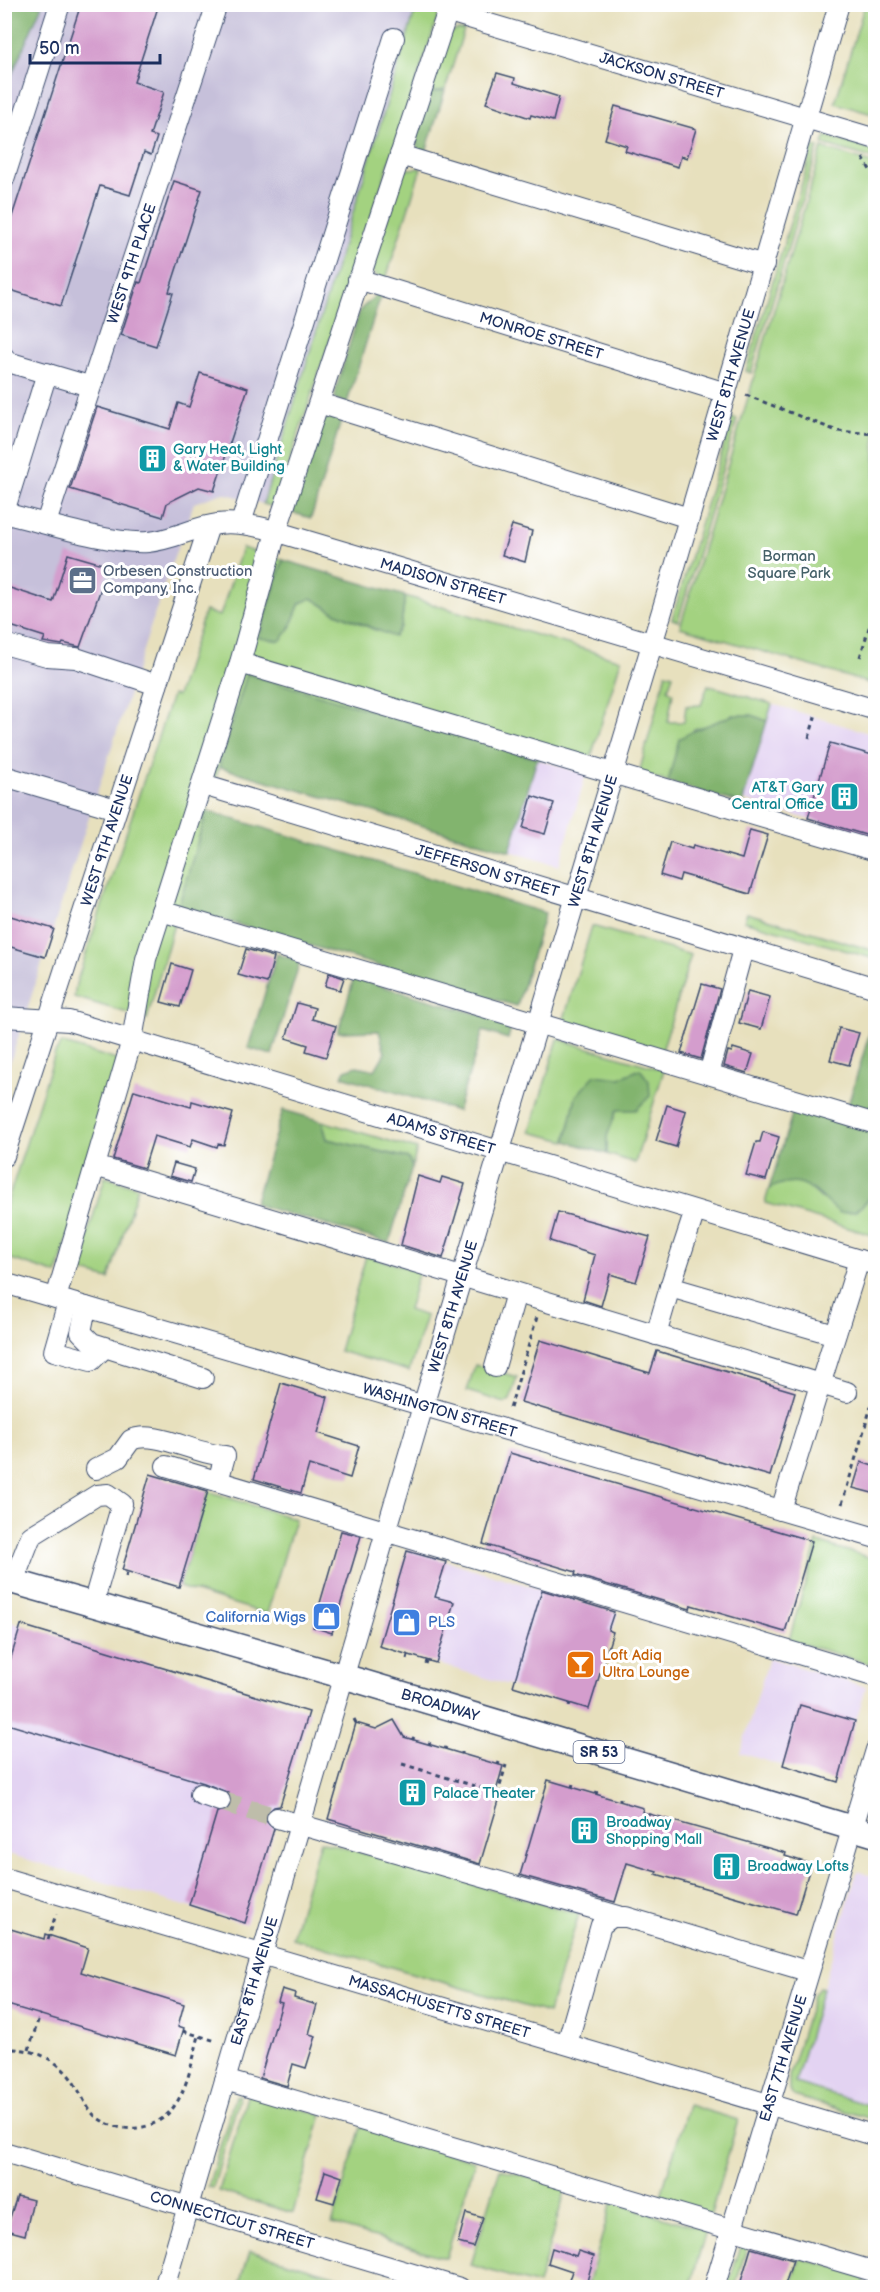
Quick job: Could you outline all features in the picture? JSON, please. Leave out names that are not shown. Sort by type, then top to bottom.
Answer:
[{"type":"main road","name":"BROADWAY","points":[[9,1580],[876,1834]]},
{"type":"street","points":[[4,179],[60,4]]},
{"type":"street","name":"WEST 9TH PLACE","points":[[46,523],[89,386],[217,4]]},
{"type":"street","name":"WEST 8TH AVENUE","points":[[345,1677],[423,1406],[690,518],[839,4]]},
{"type":"street","points":[[103,1349],[91,1361],[54,1351],[70,1302],[95,1166],[132,1040],[146,959],[203,786],[276,532],[449,8]]},
{"type":"street","name":"JACKSON STREET","points":[[449,8],[876,139]]},
{"type":"street","points":[[241,523],[394,38]]},
{"type":"street","points":[[400,155],[764,265]]},
{"type":"street","name":"MONROE STREET","points":[[358,279],[726,393]]},
{"type":"street","points":[[6,365],[47,373],[89,386]]},
{"type":"street","points":[[4,512],[47,373]]},
{"type":"street","points":[[319,403],[690,518]]},
{"type":"street","name":"MADISON STREET","points":[[4,512],[115,540],[146,543],[171,539],[209,526],[241,523],[876,710]]},
{"type":"street","name":"WEST 9TH AVENUE","points":[[4,1156],[46,1021],[209,526]]},
{"type":"street","points":[[4,644],[47,656],[76,658],[157,685]]},
{"type":"street","points":[[240,663],[876,851]]},
{"type":"street","points":[[4,776],[116,809]]},
{"type":"street","name":"JEFFERSON STREET","points":[[203,786],[876,988]]},
{"type":"street","points":[[161,911],[876,1124]]},
{"type":"street","points":[[709,1074],[743,949]]},
{"type":"street","name":"ADAMS STREET","points":[[4,1017],[69,1021],[867,1262]]},
{"type":"street","points":[[95,1166],[848,1392]]},
{"type":"street","points":[[656,1335],[695,1210]]},
{"type":"street","points":[[780,1510],[835,1335],[867,1262]]},
{"type":"street","name":"WASHINGTON STREET","points":[[4,1283],[876,1538]]},
{"type":"street","points":[[670,1287],[835,1335]]},
{"type":"street","points":[[495,1367],[516,1293]]},
{"type":"street","points":[[70,1302],[81,1332],[92,1343],[103,1349],[203,1378]]},
{"type":"street","points":[[96,1469],[118,1458],[131,1440],[150,1437],[198,1453],[225,1456],[218,1481]]},
{"type":"street","points":[[166,1466],[876,1677]]},
{"type":"street","points":[[9,1580],[31,1536],[97,1494],[108,1494],[122,1504],[93,1605]]},
{"type":"street","name":"EAST 8TH AVENUE","points":[[164,2288],[345,1677]]},
{"type":"street","name":"EAST 7TH AVENUE","points":[[714,2288],[807,1971],[876,1750]]},
{"type":"street","points":[[200,1794],[220,1801]]},
{"type":"street","points":[[277,1818],[807,1971]]},
{"type":"street","name":"MASSACHUSETTS STREET","points":[[4,1878],[876,2136]]},
{"type":"street","points":[[567,2044],[601,1925],[612,1917],[619,1916]]},
{"type":"street","points":[[225,2080],[876,2272]]},
{"type":"street","name":"CONNECTICUT STREET","points":[[4,2152],[460,2288]]},
{"type":"path","points":[[863,158],[876,180]]},
{"type":"path","points":[[746,396],[837,431],[876,434]]},
{"type":"path","points":[[860,657],[876,605]]},
{"type":"path","points":[[868,608],[874,609]]},
{"type":"path","points":[[809,738],[816,714]]},
{"type":"path","points":[[510,1408],[539,1310]]},
{"type":"path","points":[[842,1504],[876,1390]]},
{"type":"path","points":[[354,1719],[357,1725]]},
{"type":"path","points":[[402,1764],[498,1793],[506,1765]]},
{"type":"path","points":[[48,1940],[56,1914]]},
{"type":"path","points":[[29,2050],[40,2014]]},
{"type":"path","points":[[183,2031],[216,2041]]},
{"type":"path","points":[[4,2049],[29,2050],[43,2055],[62,2068],[77,2087],[88,2109],[101,2120],[114,2126],[135,2128],[158,2122],[174,2107],[183,2090],[200,2036]]},
{"type":"shaded area","points":[[42,5],[417,5],[263,504],[223,493],[194,503],[165,582],[5,1078],[5,90]]},
{"type":"shaded area","points":[[772,704],[875,735],[875,839],[743,800]]},
{"type":"shaded area","points":[[537,759],[586,774],[559,866],[510,851]]},
{"type":"shaded area","points":[[408,1549],[618,1613],[589,1709],[379,1646]]},
{"type":"shaded area","points":[[4,1620],[310,1711],[246,1924],[5,1853]]},
{"type":"shaded area","points":[[769,1658],[866,1687],[838,1782],[740,1753]]},
{"type":"shaded area","points":[[857,1871],[875,1877],[875,2107],[795,2083]]},
{"type":"green space","points":[[865,4],[875,5],[875,115],[835,103]]},
{"type":"green space","points":[[4,5],[42,5],[5,90]]},
{"type":"green space","points":[[417,5],[442,5],[274,507],[263,504]]},
{"type":"green space","points":[[464,30],[445,90],[428,93],[449,33]]},
{"type":"green space","points":[[445,90],[425,155],[417,148],[416,136],[428,93]]},
{"type":"green space","points":[[826,136],[875,151],[875,159],[823,144]]},
{"type":"green space","points":[[813,146],[818,147],[751,373],[746,371]]},
{"type":"green space","name":"Borman Square Park","points":[[822,148],[875,164],[875,685],[680,627]]},
{"type":"green space","points":[[421,168],[385,282],[372,271],[399,176],[408,169]]},
{"type":"green space","points":[[376,295],[381,295],[347,403],[335,399],[336,389],[360,310]]},
{"type":"green space","points":[[326,417],[342,418],[311,518],[290,512],[321,424]]},
{"type":"green space","points":[[732,418],[737,419],[678,621],[672,619]]},
{"type":"green space","points":[[242,548],[283,560],[259,638],[289,630],[300,603],[312,598],[334,612],[375,630],[401,626],[405,596],[621,660],[591,757],[219,767],[147,1019],[74,997],[76,984],[172,695],[177,696],[205,611],[220,616]]},
{"type":"green space","points":[[283,560],[405,596],[401,626],[394,637],[334,612],[312,598],[300,603],[289,630],[280,641],[259,638]]},
{"type":"green space","points":[[666,673],[673,675],[668,689],[673,693],[668,722],[684,722],[686,706],[701,705],[708,685],[772,704],[767,721],[738,716],[694,729],[668,782],[639,773]]},
{"type":"green space","points":[[247,674],[537,759],[510,851],[219,767]]},
{"type":"green space","points":[[732,715],[752,715],[767,721],[742,804],[668,782],[679,739]]},
{"type":"green space","points":[[207,811],[545,913],[517,1006],[178,907]]},
{"type":"green space","points":[[747,913],[875,951],[875,959],[744,921]]},
{"type":"green space","points":[[592,926],[691,955],[662,1051],[563,1022]]},
{"type":"green space","points":[[277,954],[300,961],[272,1055],[248,1048]]},
{"type":"green space","points":[[354,978],[512,1024],[508,1039],[483,1031],[457,1111],[342,1076],[345,1070],[357,1066],[375,1070],[385,1053],[379,1031],[338,1032]]},
{"type":"green space","points":[[875,1015],[875,1113],[848,1105]]},
{"type":"green space","points":[[558,1039],[664,1070],[635,1163],[607,1154],[607,1136],[617,1110],[620,1078],[576,1096],[566,1141],[530,1132]]},
{"type":"green space","points":[[61,1043],[120,1061],[57,1274],[5,1257],[5,1209],[55,1053]]},
{"type":"green space","points":[[640,1069],[649,1081],[650,1096],[636,1110],[617,1110],[607,1136],[607,1154],[566,1141],[576,1096],[595,1075],[620,1078]]},
{"type":"green space","points":[[794,1108],[875,1133],[875,1193],[856,1211],[840,1213],[815,1191],[800,1183],[791,1182],[769,1189]]},
{"type":"green space","points":[[283,1110],[322,1121],[327,1139],[408,1158],[412,1167],[389,1243],[254,1204]]},
{"type":"green space","points":[[322,1121],[417,1149],[412,1167],[408,1158],[327,1139]]},
{"type":"green space","points":[[105,1177],[138,1187],[109,1279],[77,1270]]},
{"type":"green space","points":[[784,1181],[803,1182],[821,1198],[857,1211],[875,1193],[875,1236],[765,1203],[769,1189]]},
{"type":"green space","points":[[366,1256],[419,1271],[408,1310],[426,1316],[409,1371],[339,1351]]},
{"type":"green space","points":[[475,1365],[517,1377],[510,1400],[505,1403],[467,1391]]},
{"type":"green space","points":[[208,1491],[295,1519],[267,1614],[179,1587]]},
{"type":"green space","points":[[817,1542],[875,1559],[874,1665],[789,1640]]},
{"type":"green space","points":[[320,1841],[579,1914],[548,2013],[292,1938]]},
{"type":"green space","points":[[819,1987],[823,1988],[795,2083],[875,2107],[875,2120],[794,2096],[789,2090],[789,2076],[814,1994]]},
{"type":"green space","points":[[248,2093],[322,2115],[293,2213],[219,2191]]},
{"type":"green space","points":[[240,2095],[213,2188],[208,2187],[235,2096]]},
{"type":"green space","points":[[688,2105],[738,2120],[710,2217],[659,2202]]},
{"type":"green space","points":[[361,2127],[475,2161],[446,2258],[332,2224]]},
{"type":"green space","points":[[500,2169],[566,2188],[538,2285],[471,2265]]},
{"type":"green space","points":[[612,2202],[706,2230],[690,2287],[587,2288]]},
{"type":"green space","points":[[742,2243],[748,2243],[735,2287],[727,2288]]},
{"type":"green space","points":[[250,2251],[375,2287],[239,2287]]},
{"type":"green space","points":[[800,2258],[866,2276],[863,2287],[791,2288]]},
{"type":"building","points":[[81,4],[159,4],[134,82],[164,92],[150,135],[157,137],[151,155],[144,152],[130,195],[100,186],[61,306],[4,288],[4,241]]},
{"type":"building","points":[[497,73],[515,78],[514,83],[559,97],[553,121],[531,115],[530,118],[486,103]]},
{"type":"building","points":[[615,106],[696,129],[687,158],[681,156],[678,167],[625,151],[627,146],[605,139]]},
{"type":"building","points":[[174,181],[202,190],[169,292],[173,293],[156,346],[121,335],[138,282],[141,283]]},
{"type":"building","name":"Gary Heat, Light & Water Building","points":[[200,373],[248,388],[214,491],[199,487],[167,503],[163,517],[70,489],[97,407],[170,429],[178,403],[189,407]]},
{"type":"building","points":[[512,525],[532,531],[525,562],[502,555]]},
{"type":"building","points":[[68,554],[109,566],[80,647],[43,642],[45,637],[4,624],[4,586],[53,602]]},
{"type":"building","name":"AT&T Gary Central Office","points":[[830,743],[876,756],[876,838],[808,818]]},
{"type":"building","points":[[532,796],[554,803],[545,834],[523,828]]},
{"type":"building","points":[[750,830],[768,835],[750,894],[681,874],[679,881],[660,875],[670,842],[692,849],[693,845],[742,859]]},
{"type":"building","points":[[4,914],[54,929],[45,957],[4,945]]},
{"type":"building","points":[[246,949],[274,957],[267,983],[238,975]]},
{"type":"building","points":[[172,964],[191,970],[180,1007],[161,1002]]},
{"type":"building","points":[[329,973],[344,978],[340,990],[325,986]]},
{"type":"building","points":[[702,984],[720,989],[701,1059],[681,1053]]},
{"type":"building","points":[[748,991],[770,997],[761,1029],[739,1023]]},
{"type":"building","points":[[297,1003],[315,1008],[312,1019],[336,1026],[326,1057],[306,1051],[308,1045],[286,1038]]},
{"type":"building","points":[[839,1028],[859,1033],[849,1065],[830,1060]]},
{"type":"building","points":[[733,1048],[753,1054],[747,1073],[724,1066],[728,1051],[732,1052]]},
{"type":"building","points":[[134,1090],[191,1107],[192,1101],[233,1113],[224,1145],[218,1144],[217,1147],[193,1139],[190,1147],[154,1136],[144,1168],[113,1159]]},
{"type":"building","points":[[667,1105],[686,1111],[676,1147],[656,1141]]},
{"type":"building","points":[[763,1132],[779,1137],[766,1180],[746,1175],[756,1142],[760,1142]]},
{"type":"building","points":[[174,1163],[195,1169],[191,1182],[170,1176]]},
{"type":"building","points":[[418,1176],[440,1183],[442,1177],[465,1184],[443,1258],[401,1245]]},
{"type":"building","points":[[558,1212],[650,1237],[636,1282],[610,1274],[601,1306],[583,1300],[595,1255],[550,1241]]},
{"type":"building","points":[[540,1340],[650,1373],[657,1351],[795,1392],[770,1476],[521,1402]]},
{"type":"building","points":[[281,1383],[328,1397],[318,1433],[359,1446],[350,1478],[309,1465],[301,1493],[254,1479]]},
{"type":"building","points":[[510,1453],[812,1541],[785,1632],[691,1605],[690,1609],[575,1575],[576,1572],[483,1544]]},
{"type":"building","points":[[861,1462],[876,1467],[876,1494],[853,1488]]},
{"type":"building","points":[[150,1474],[208,1491],[179,1587],[122,1570]]},
{"type":"building","points":[[341,1531],[361,1536],[332,1633],[313,1627]]},
{"type":"building","name":"PLS","points":[[407,1551],[446,1562],[435,1597],[454,1602],[436,1663],[379,1646]]},
{"type":"building","points":[[542,1590],[614,1612],[608,1630],[613,1632],[589,1709],[513,1686]]},
{"type":"building","points":[[21,1625],[309,1712],[280,1806],[274,1807],[266,1814],[266,1821],[274,1829],[245,1923],[189,1905],[217,1812],[227,1810],[231,1805],[229,1793],[204,1783],[4,1723],[4,1680]]},
{"type":"building","points":[[800,1705],[855,1721],[838,1782],[783,1765]]},
{"type":"building","name":"Palace Theater","points":[[394,1720],[404,1737],[503,1766],[495,1795],[500,1797],[480,1864],[328,1819],[356,1723],[376,1729]]},
{"type":"building","points":[[548,1780],[643,1808],[642,1812],[786,1853],[785,1856],[811,1864],[796,1914],[656,1874],[657,1872],[627,1863],[615,1902],[520,1875]]},
{"type":"building","points":[[4,1927],[44,1939],[45,1934],[88,1948],[81,1972],[184,2004],[178,2026],[184,2028],[176,2055],[4,2004]]},
{"type":"building","points":[[282,1989],[295,1993],[294,1998],[317,2005],[309,2034],[316,2036],[306,2068],[293,2064],[287,2086],[260,2078],[282,2003],[278,2002]]},
{"type":"building","points":[[325,2171],[342,2177],[334,2203],[317,2198]]},
{"type":"building","points":[[17,2196],[33,2200],[25,2235],[6,2230]]},
{"type":"building","points":[[466,2213],[483,2218],[473,2247],[458,2243]]},
{"type":"building","points":[[552,2248],[576,2256],[578,2251],[594,2256],[586,2285],[569,2280],[572,2271],[548,2263]]},
{"type":"building","points":[[751,2248],[793,2260],[784,2288],[739,2288]]},
{"type":"tunnel","points":[[220,1801],[277,1818]]},
{"type":"place","name":"Gary Heat, Light & Water Building","points":[[152,458]]},
{"type":"place","name":"Orbesen Construction Company, Inc.","points":[[82,580]]},
{"type":"place","name":"AT&T Gary Central Office","points":[[845,796]]},
{"type":"place","name":"California Wigs","points":[[327,1617]]},
{"type":"place","name":"PLS","points":[[407,1622]]},
{"type":"place","name":"Loft Adiq Ultra Lounge","points":[[581,1664]]},
{"type":"place","name":"Palace Theater","points":[[412,1793]]},
{"type":"place","name":"Broadway Shopping Mall","points":[[585,1831]]},
{"type":"place","name":"Broadway Lofts","points":[[726,1866]]}]
